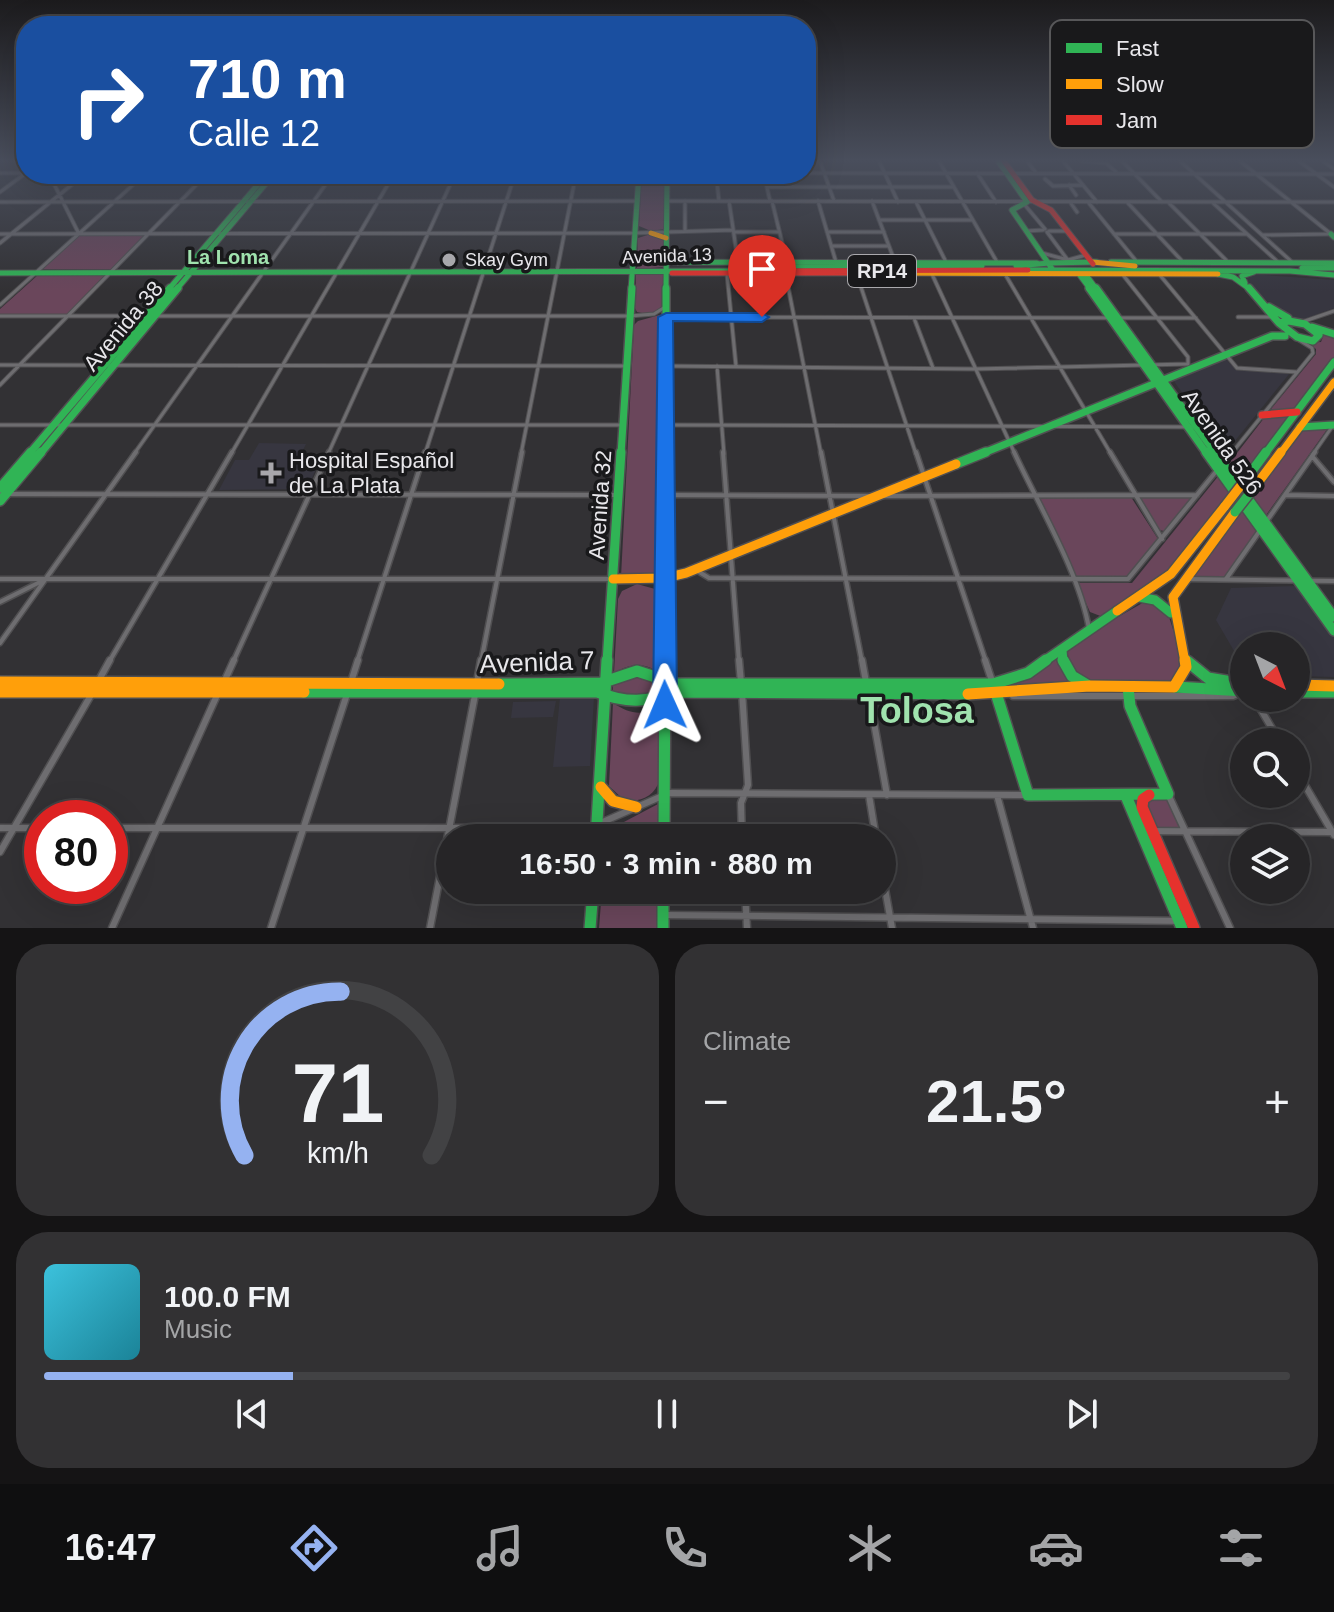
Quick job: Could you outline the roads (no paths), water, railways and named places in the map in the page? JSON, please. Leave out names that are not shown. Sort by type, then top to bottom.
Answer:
[{"type":"main road","name":"Avenida 38","points":[[1,494],[54,425],[245,204]]},
{"type":"main road","name":"Avenida 32","points":[[597,824],[638,204]]},
{"type":"main road","points":[[664,824],[667,204]]},
{"type":"main road","points":[[1013,204],[1009,205],[1052,268]]},
{"type":"main road","points":[[1040,204],[1048,206],[1094,266],[1123,275],[1231,275],[1275,326],[1294,338],[1317,339],[1319,335],[1312,327]]},
{"type":"main road","points":[[651,233],[666,234]]},
{"type":"main road","points":[[666,268],[738,262],[857,275],[930,269],[946,262],[997,262],[1082,274],[1094,266],[1136,266],[1334,275]]},
{"type":"main road","points":[[666,268],[727,274],[836,262],[895,262],[954,275],[1005,274],[1052,268]]},
{"type":"main road","points":[[946,262],[984,268]]},
{"type":"main road","points":[[1136,266],[1183,262],[1334,265]]},
{"type":"main road","points":[[1017,268],[1334,265]]},
{"type":"main road","name":"Avenida 13","points":[[0,272],[633,272],[666,268],[1017,268]]},
{"type":"main road","points":[[954,275],[984,268]]},
{"type":"main road","points":[[1017,268],[1052,268]]},
{"type":"main road","points":[[1267,270],[1244,274],[1241,279],[1272,310],[1334,334]]},
{"type":"main road","name":"Avenida 526","points":[[1082,274],[1264,526],[1334,617]]},
{"type":"main road","points":[[613,579],[665,578],[696,570],[1226,354],[1275,326],[1297,321]]},
{"type":"main road","points":[[1090,686],[1069,674],[1061,661],[1062,650],[1176,569],[1334,362]]},
{"type":"main road","name":"Avenida 38","points":[[1,494],[64,425],[109,365]]},
{"type":"main road","points":[[1174,687],[1184,676],[1187,661],[1172,614],[1173,597],[1334,382]]},
{"type":"main road","points":[[1262,415],[1297,412]]},
{"type":"main road","points":[[1300,427],[1334,425]]},
{"type":"main road","name":"Avenida 526","points":[[1264,526],[1297,580],[1334,631]]},
{"type":"main road","points":[[1136,598],[1155,600],[1172,614]]},
{"type":"main road","name":"Avenida 7","points":[[994,689],[1028,673],[1062,650]]},
{"type":"main road","points":[[1187,661],[1208,678],[1230,682]]},
{"type":"main road","name":"Avenida 7","points":[[0,692],[347,692],[476,688],[583,684],[607,681],[639,671],[677,684],[742,689]]},
{"type":"main road","name":"Avenida 7","points":[[0,682],[350,682],[597,692],[622,703],[638,705],[677,692],[742,689],[1090,686],[1128,691],[1174,687],[1230,691]]},
{"type":"main road","points":[[1310,685],[1334,686]]},
{"type":"main road","points":[[994,689],[1028,795],[1168,794],[1128,691]]},
{"type":"main road","points":[[1310,692],[1334,692]]},
{"type":"main road","points":[[600,785],[613,801],[636,807]]},
{"type":"main road","points":[[1149,795],[1143,799],[1142,807],[1192,924]]},
{"type":"main road","points":[[1126,796],[1180,924]]},
{"type":"main road","points":[[590,928],[592,904]]},
{"type":"main road","points":[[663,904],[663,928]]},
{"type":"street","points":[[0,243],[48,204]]},
{"type":"street","points":[[63,204],[79,234]]},
{"type":"street","points":[[0,305],[112,204]]},
{"type":"street","points":[[0,385],[178,204]]},
{"type":"street","points":[[0,643],[312,204]]},
{"type":"street","points":[[0,852],[376,204]]},
{"type":"street","points":[[112,928],[441,204]]},
{"type":"street","points":[[271,928],[505,204]]},
{"type":"street","points":[[450,824],[570,204]]},
{"type":"street","points":[[685,204],[685,230]]},
{"type":"street","points":[[729,204],[738,262]]},
{"type":"street","points":[[772,204],[887,795]]},
{"type":"street","points":[[819,204],[836,262]]},
{"type":"street","points":[[873,204],[895,262]]},
{"type":"street","points":[[917,204],[946,262]]},
{"type":"street","points":[[963,204],[997,262]]},
{"type":"street","points":[[1029,204],[1068,260]]},
{"type":"street","points":[[1048,206],[1057,204]]},
{"type":"street","points":[[1072,204],[1077,212]]},
{"type":"street","points":[[1090,204],[1136,266]]},
{"type":"street","points":[[1129,204],[1183,262]]},
{"type":"street","points":[[1170,204],[1228,262]]},
{"type":"street","points":[[1214,204],[1278,262]]},
{"type":"street","points":[[1228,204],[1292,262]]},
{"type":"street","points":[[1293,204],[1333,235]]},
{"type":"street","points":[[879,220],[973,220]]},
{"type":"street","points":[[666,234],[685,230],[779,232]]},
{"type":"street","points":[[1026,231],[1067,231]]},
{"type":"street","points":[[827,232],[884,232]]},
{"type":"street","points":[[0,234],[651,233]]},
{"type":"street","points":[[1114,234],[1247,234]]},
{"type":"street","points":[[1262,235],[1333,235]]},
{"type":"street","points":[[832,246],[889,246]]},
{"type":"street","points":[[1042,253],[1094,266]]},
{"type":"street","points":[[930,269],[1073,579],[1086,611],[1089,629]]},
{"type":"street","points":[[727,274],[736,366]]},
{"type":"street","points":[[1005,274],[1162,539]]},
{"type":"street","points":[[1159,274],[1237,368],[1297,372]]},
{"type":"street","points":[[857,275],[994,689]]},
{"type":"street","points":[[665,366],[975,369],[1188,364],[1188,357],[1123,275]]},
{"type":"street","points":[[0,316],[630,316],[654,314],[666,305]]},
{"type":"street","points":[[1297,321],[1334,311]]},
{"type":"street","points":[[666,317],[1196,318]]},
{"type":"street","points":[[1238,317],[1275,326]]},
{"type":"street","points":[[914,318],[933,368]]},
{"type":"street","points":[[696,570],[705,577],[1125,580],[1162,539],[1314,351],[1294,338]]},
{"type":"street","points":[[0,365],[627,366]]},
{"type":"street","points":[[717,366],[748,785],[741,808],[742,824]]},
{"type":"street","points":[[0,425],[623,425]]},
{"type":"street","points":[[665,425],[1192,426]]},
{"type":"street","points":[[1226,579],[1334,425]]},
{"type":"street","points":[[1312,456],[1334,482]]},
{"type":"street","points":[[1,494],[618,495]]},
{"type":"street","points":[[665,495],[1197,495]]},
{"type":"street","points":[[1285,495],[1334,496]]},
{"type":"street","points":[[0,579],[613,579]]},
{"type":"street","points":[[0,602],[45,579]]},
{"type":"street","points":[[1184,579],[1334,581]]},
{"type":"street","points":[[1086,611],[1094,618],[1103,620]]},
{"type":"street","name":"Avenida 7","points":[[994,689],[1029,697],[1128,691],[1230,696]]},
{"type":"street","points":[[603,824],[665,794],[1028,795]]},
{"type":"street","points":[[1168,794],[1230,928]]},
{"type":"street","points":[[1310,794],[1333,833]]},
{"type":"street","points":[[869,795],[874,824]]},
{"type":"street","points":[[997,795],[1033,928]]},
{"type":"street","points":[[128,828],[436,827]]},
{"type":"street","points":[[0,828],[24,828]]},
{"type":"street","points":[[1141,831],[1333,833]]},
{"type":"street","points":[[430,928],[436,896]]},
{"type":"street","points":[[746,904],[747,928]]},
{"type":"street","points":[[888,904],[892,928]]},
{"type":"street","points":[[663,915],[1192,924]]},
{"type":"place","name":"Skay Gym","points":[[449,260]]},
{"type":"place","name":"Hospital Español de La Plata","points":[[271,473]]},
{"type":"district","name":"La Loma","points":[[228,257]]},
{"type":"district","name":"Tolosa","points":[[917,710]]}]
